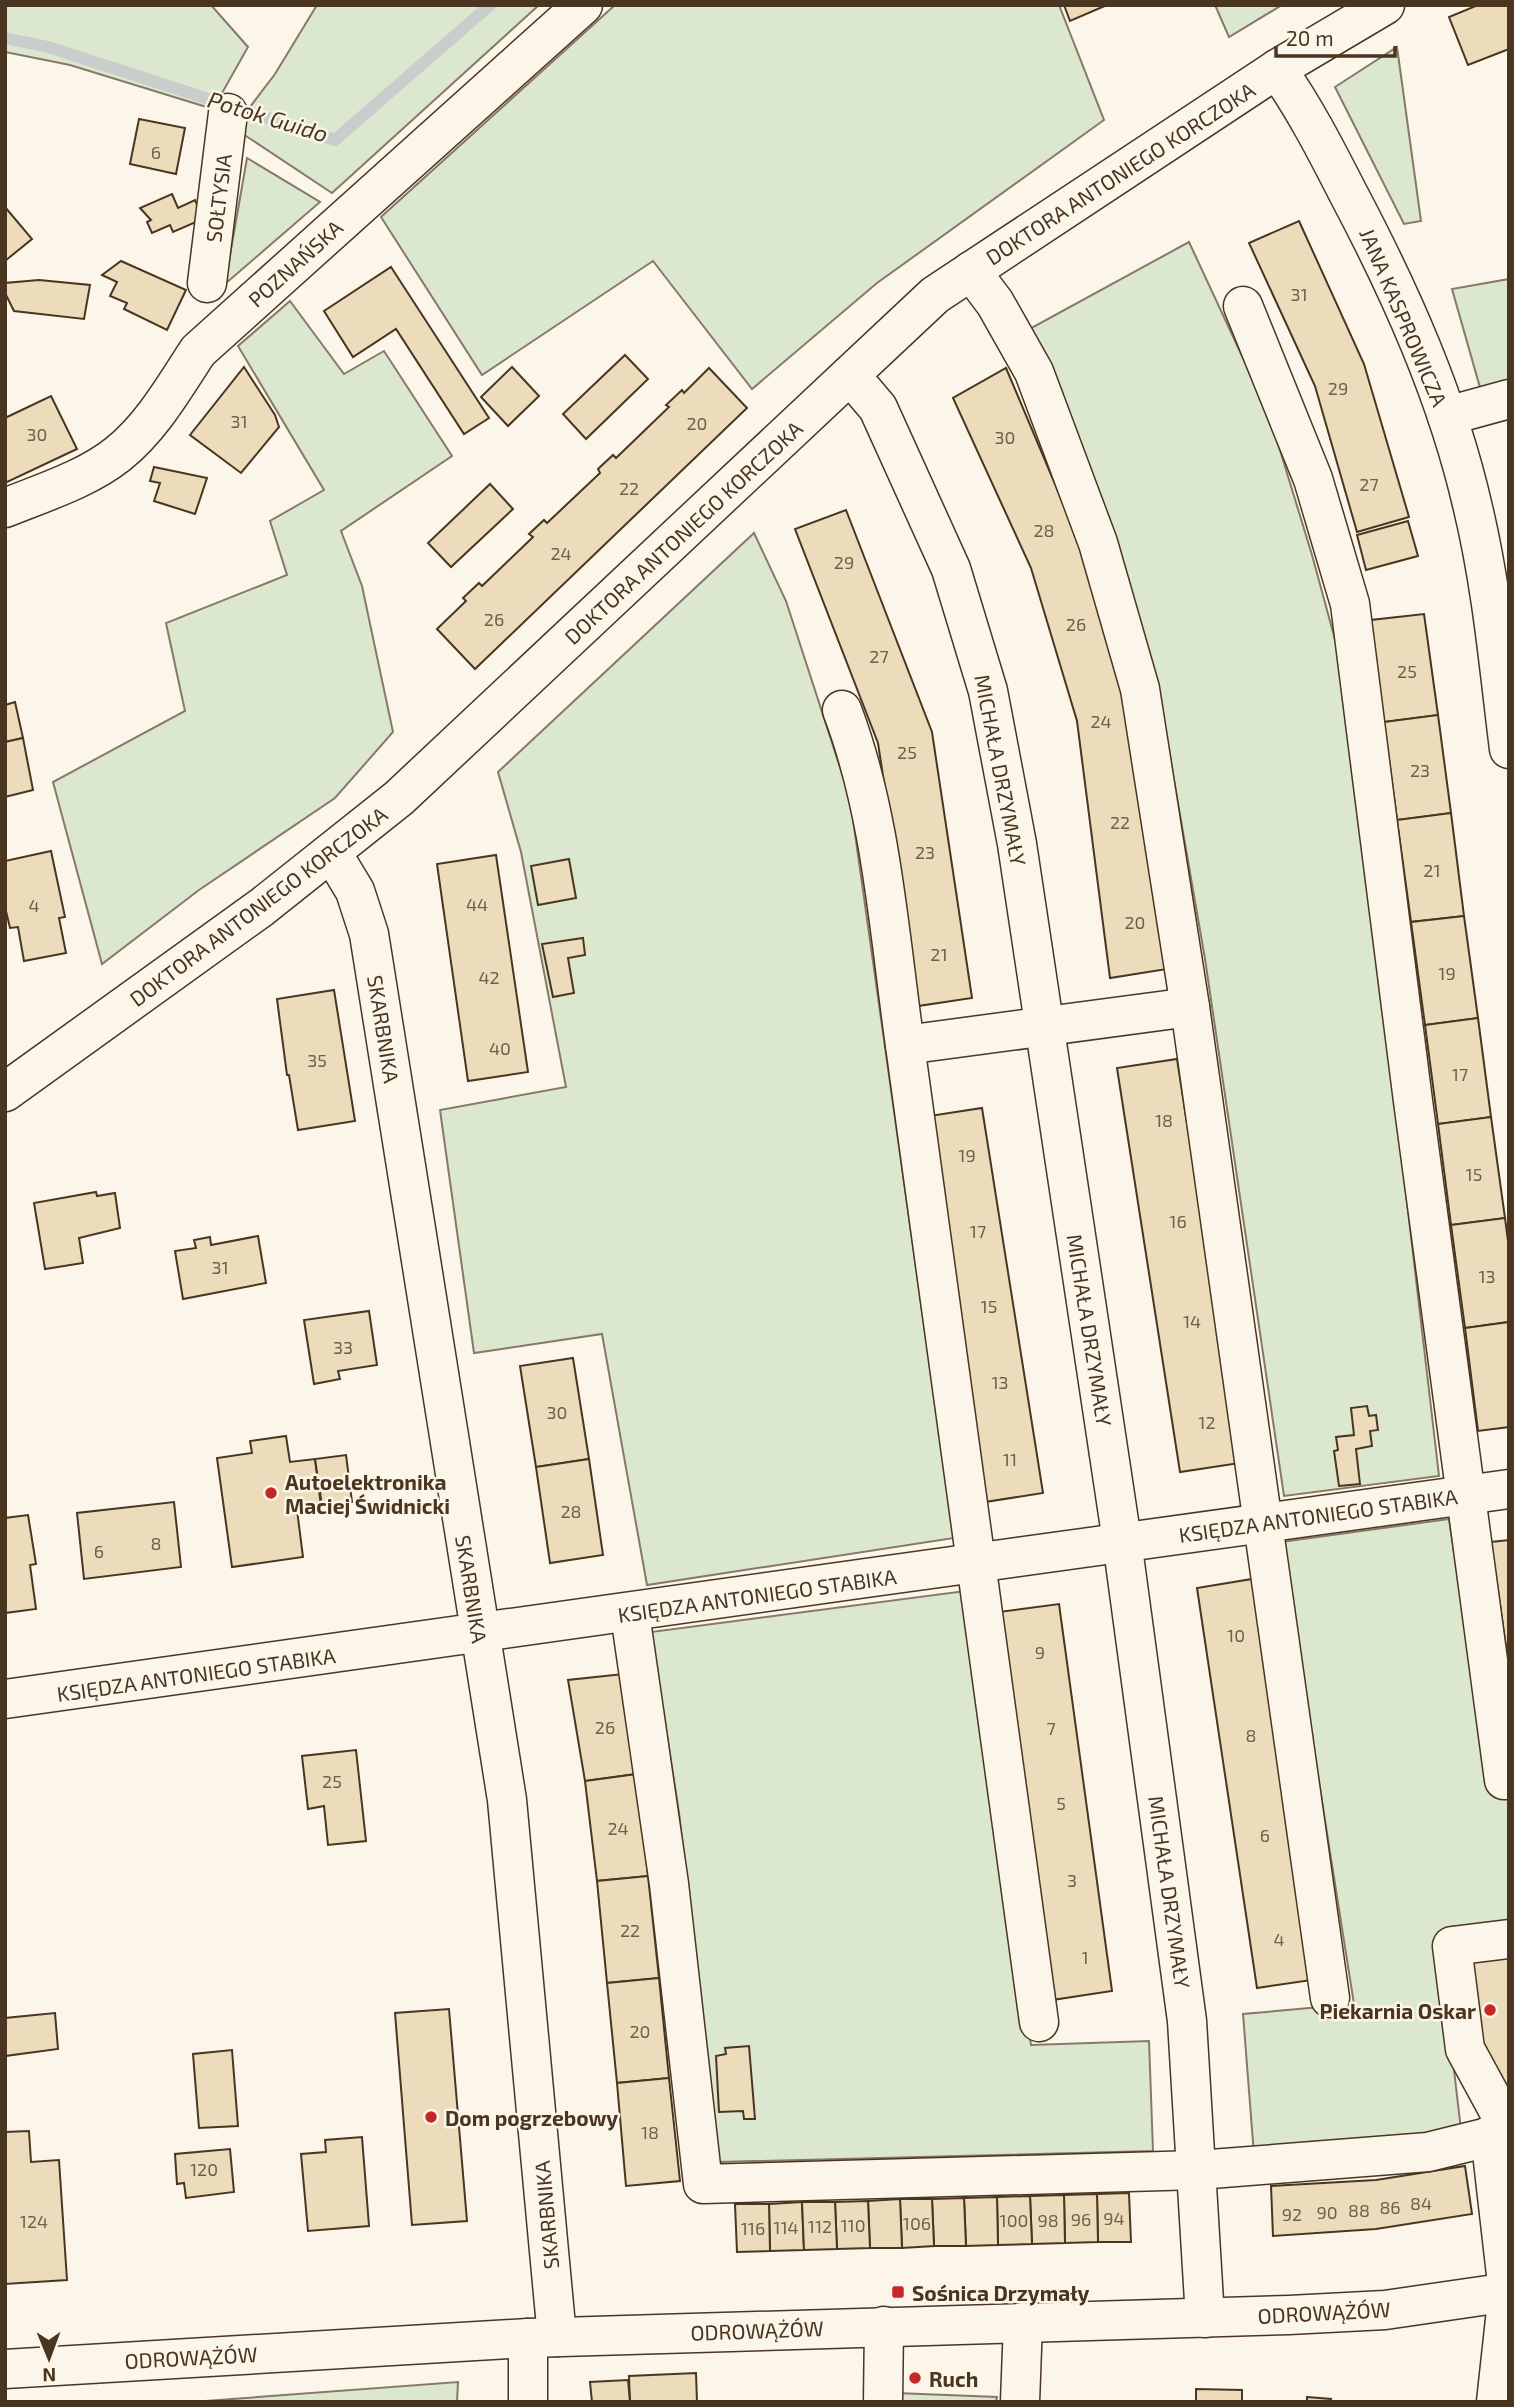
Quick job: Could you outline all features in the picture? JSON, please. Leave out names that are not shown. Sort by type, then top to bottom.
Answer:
[{"type":"street","name":"POZNAŃSKA","points":[[5,508],[72,479],[118,454],[160,409],[198,351],[583,5]]},
{"type":"street","name":"DOKTORA ANTONIEGO KORCZOKA","points":[[5,1092],[332,853],[398,798],[935,295],[1277,69],[1385,5]]},
{"type":"street","name":"JANA KASPROWICZA","points":[[1277,69],[1303,106],[1363,220],[1415,330],[1447,416],[1473,508],[1486,579],[1509,749]]},
{"type":"street","name":"SOŁTYSIA","points":[[207,283],[228,113]]},
{"type":"street","points":[[971,271],[995,303],[1034,372],[1098,543],[1140,689],[1190,1007],[1330,1997]]},
{"type":"street","points":[[1243,306],[1313,479],[1350,604],[1465,1495],[1504,1780],[1509,1780]]},
{"type":"street","name":"MICHAŁA DRZYMAŁY","points":[[850,375],[878,408],[951,569],[988,691],[1017,844],[1122,1541],[1187,2021],[1205,2318]]},
{"type":"street","points":[[1447,416],[1509,399]]},
{"type":"street","points":[[842,710],[861,759],[871,808],[1039,2022]]},
{"type":"street","name":"SKARBNIKA","points":[[332,853],[355,891],[369,934],[508,1800],[543,2337],[528,2402]]},
{"type":"street","points":[[905,1045],[1190,1007]]},
{"type":"street","name":"KSIĘDZA ANTONIEGO STABIKA","points":[[5,1699],[480,1636],[1122,1541],[1509,1489]]},
{"type":"street","points":[[630,1614],[669,1884],[702,2184],[1198,2170],[1427,2152],[1502,2132]]},
{"type":"street","points":[[1496,2402],[1508,2292],[1502,2132],[1465,2049],[1452,1946],[1509,1938]]},
{"type":"street","name":"ODROWĄŻÓW","points":[[5,2369],[543,2337],[1205,2318],[1385,2310],[1508,2292]]},
{"type":"street","points":[[1020,2402],[1023,2322]]},
{"type":"street","points":[[883,2402],[884,2326]]},
{"type":"green space","points":[[5,5],[211,5],[248,47],[213,109],[70,65],[5,52]]},
{"type":"green space","points":[[317,5],[539,5],[332,193],[234,128],[275,74]]},
{"type":"green space","points":[[615,5],[1059,5],[1104,120],[877,283],[752,389],[653,261],[482,375],[381,217]]},
{"type":"green space","points":[[1215,5],[1282,5],[1229,37]]},
{"type":"green space","points":[[1397,47],[1421,221],[1404,224],[1335,87]]},
{"type":"green space","points":[[247,158],[320,202],[225,284]]},
{"type":"green space","points":[[1189,242],[1269,414],[1346,680],[1439,1476],[1284,1496],[1205,959],[1157,682],[1024,332]]},
{"type":"green space","points":[[1509,279],[1509,385],[1481,391],[1452,289]]},
{"type":"green space","points":[[290,301],[344,374],[384,351],[452,456],[341,531],[362,586],[393,732],[335,798],[199,890],[102,964],[53,782],[185,711],[166,623],[287,575],[270,521],[324,490],[238,346]]},
{"type":"green space","points":[[754,533],[786,601],[850,798],[954,1538],[647,1585],[602,1334],[474,1353],[440,1110],[566,1087],[521,852],[498,772]]},
{"type":"green space","points":[[1449,1519],[1491,1795],[1509,1793],[1509,1925],[1438,1933],[1461,2130],[1254,2155],[1243,2014],[1354,2004],[1281,1542]]},
{"type":"green space","points":[[965,1591],[1031,2045],[1149,2041],[1153,2151],[718,2162],[679,1813],[651,1632]]},
{"type":"green space","points":[[458,2382],[457,2402],[192,2402]]},
{"type":"green space","points":[[896,2393],[997,2397],[996,2402],[896,2402]]},
{"type":"building","points":[[1064,5],[1107,5],[1070,21]]},
{"type":"building","points":[[1478,5],[1509,5],[1509,49],[1468,65],[1449,17]]},
{"type":"building","points":[[139,119],[185,128],[176,174],[130,164]]},
{"type":"building","points":[[172,194],[178,208],[195,200],[203,219],[173,232],[170,225],[152,233],[147,222],[151,220],[140,208]]},
{"type":"building","points":[[5,207],[32,239],[5,261]]},
{"type":"building","points":[[1299,221],[1364,364],[1409,517],[1357,532],[1315,386],[1249,243]]},
{"type":"building","points":[[121,261],[186,290],[167,330],[124,309],[127,303],[110,296],[117,282],[102,275]]},
{"type":"building","points":[[391,267],[489,418],[464,434],[396,329],[353,357],[324,311]]},
{"type":"building","points":[[39,280],[90,285],[84,319],[14,311],[5,293],[5,283]]},
{"type":"building","points":[[625,355],[648,379],[586,439],[563,414]]},
{"type":"building","points":[[244,367],[275,415],[279,427],[241,473],[190,435]]},
{"type":"building","points":[[512,367],[539,396],[508,426],[481,397]]},
{"type":"building","points":[[709,368],[747,408],[475,669],[437,629],[466,601],[463,598],[479,583],[482,586],[533,537],[529,534],[544,520],[547,523],[600,473],[598,469],[613,455],[616,458],[669,407],[666,405],[682,390],[684,393]]},
{"type":"building","points":[[1006,368],[1082,548],[1128,713],[1167,969],[1110,978],[1077,721],[1031,568],[953,398]]},
{"type":"building","points":[[51,396],[77,449],[5,483],[5,418]]},
{"type":"building","points":[[154,467],[207,478],[195,514],[154,501],[160,483],[150,481]]},
{"type":"building","points":[[490,484],[513,509],[451,567],[428,543]]},
{"type":"building","points":[[846,510],[932,732],[972,998],[918,1006],[878,743],[795,529]]},
{"type":"building","points":[[1408,521],[1418,556],[1366,570],[1357,535]]},
{"type":"building","points":[[1424,614],[1438,715],[1384,722],[1371,620]]},
{"type":"building","points":[[15,702],[23,738],[5,742],[5,705]]},
{"type":"building","points":[[1438,715],[1451,813],[1397,820],[1384,722]]},
{"type":"building","points":[[23,738],[33,790],[5,797],[5,742]]},
{"type":"building","points":[[1451,813],[1464,916],[1411,922],[1397,820]]},
{"type":"building","points":[[51,851],[65,917],[59,918],[66,953],[24,961],[18,927],[10,928],[5,907],[5,861]]},
{"type":"building","points":[[496,855],[528,1072],[468,1081],[437,864]]},
{"type":"building","points":[[569,859],[576,898],[538,905],[531,866]]},
{"type":"building","points":[[1464,916],[1478,1018],[1425,1025],[1411,922]]},
{"type":"building","points":[[583,938],[585,955],[568,958],[574,993],[553,997],[542,944]]},
{"type":"building","points":[[334,990],[355,1121],[298,1130],[287,1075],[277,999]]},
{"type":"building","points":[[1478,1018],[1491,1117],[1438,1124],[1425,1025]]},
{"type":"building","points":[[1177,1059],[1240,1463],[1180,1472],[1117,1068]]},
{"type":"building","points":[[982,1108],[1043,1493],[985,1502],[923,1117]]},
{"type":"building","points":[[1491,1117],[1505,1218],[1451,1225],[1438,1124]]},
{"type":"building","points":[[96,1192],[97,1196],[115,1193],[120,1228],[79,1238],[83,1263],[45,1269],[34,1203]]},
{"type":"building","points":[[1505,1218],[1509,1249],[1509,1322],[1465,1328],[1451,1225]]},
{"type":"building","points":[[258,1236],[266,1283],[183,1299],[175,1251],[196,1248],[194,1240],[210,1237],[211,1245]]},
{"type":"building","points":[[369,1311],[377,1365],[338,1371],[340,1379],[314,1384],[304,1320]]},
{"type":"building","points":[[1509,1322],[1509,1427],[1478,1431],[1465,1328]]},
{"type":"building","points":[[573,1358],[589,1459],[536,1467],[520,1366]]},
{"type":"building","points":[[1367,1406],[1369,1416],[1376,1415],[1378,1430],[1370,1431],[1372,1446],[1356,1449],[1360,1484],[1339,1486],[1334,1451],[1338,1450],[1336,1437],[1354,1435],[1351,1408]]},
{"type":"building","name":"Autoelektronika Maciej Świdnicki","points":[[286,1436],[290,1462],[315,1459],[321,1506],[297,1510],[303,1557],[232,1567],[217,1458],[252,1453],[250,1441]]},
{"type":"building","points":[[346,1455],[352,1502],[322,1506],[315,1459]]},
{"type":"building","points":[[589,1459],[603,1555],[550,1563],[536,1467]]},
{"type":"building","points":[[174,1502],[181,1567],[84,1579],[77,1513]]},
{"type":"building","points":[[28,1515],[36,1564],[30,1565],[36,1609],[5,1613],[5,1518]]},
{"type":"building","points":[[1509,1540],[1509,1668],[1491,1542]]},
{"type":"building","points":[[1252,1579],[1312,1980],[1257,1988],[1197,1588]]},
{"type":"building","points":[[1059,1604],[1112,1991],[1052,2000],[999,1612]]},
{"type":"building","points":[[623,1674],[637,1774],[585,1781],[568,1680]]},
{"type":"building","points":[[356,1750],[366,1841],[328,1845],[324,1806],[308,1809],[302,1756]]},
{"type":"building","points":[[637,1774],[648,1876],[597,1881],[585,1781]]},
{"type":"building","points":[[648,1876],[659,1978],[607,1983],[597,1881]]},
{"type":"building","name":"Piekarnia Oskar","points":[[1509,1956],[1509,2090],[1485,2073],[1465,1961]]},
{"type":"building","points":[[659,1978],[669,2078],[617,2083],[607,1983]]},
{"type":"building","name":"Dom pogrzebowy","points":[[449,2009],[467,2221],[412,2225],[395,2013]]},
{"type":"building","points":[[55,2013],[58,2049],[5,2056],[5,2018]]},
{"type":"building","points":[[749,2046],[755,2119],[744,2119],[743,2111],[719,2112],[716,2056],[726,2054],[725,2048]]},
{"type":"building","points":[[232,2050],[238,2126],[199,2128],[193,2054]]},
{"type":"building","points":[[669,2078],[680,2181],[626,2186],[617,2083]]},
{"type":"building","points":[[29,2131],[31,2162],[59,2160],[67,2280],[5,2284],[5,2132]]},
{"type":"building","points":[[362,2137],[369,2226],[308,2231],[301,2154],[326,2152],[325,2140]]},
{"type":"building","points":[[230,2149],[234,2192],[186,2198],[184,2183],[177,2184],[175,2154]]},
{"type":"building","points":[[1465,2166],[1472,2214],[1376,2229],[1273,2236],[1271,2186],[1376,2180]]},
{"type":"building","points":[[1129,2193],[1131,2242],[1098,2242],[1097,2194]]},
{"type":"building","points":[[1097,2194],[1098,2242],[1065,2243],[1064,2195]]},
{"type":"building","points":[[1064,2195],[1065,2243],[1032,2244],[1030,2196]]},
{"type":"building","points":[[1030,2196],[1032,2244],[998,2245],[997,2197]]},
{"type":"building","points":[[997,2197],[998,2245],[966,2246],[964,2198]]},
{"type":"building","points":[[964,2198],[966,2246],[934,2246],[932,2199]]},
{"type":"building","points":[[900,2199],[932,2199],[934,2246],[902,2248]]},
{"type":"building","points":[[900,2199],[902,2248],[870,2248],[868,2201]]},
{"type":"building","points":[[868,2201],[870,2248],[837,2249],[835,2202]]},
{"type":"building","points":[[802,2202],[804,2250],[770,2251],[769,2204]]},
{"type":"building","points":[[802,2202],[835,2202],[837,2249],[804,2250]]},
{"type":"building","points":[[735,2204],[769,2204],[770,2251],[737,2252]]},
{"type":"building","points":[[696,2373],[697,2402],[630,2402],[629,2376]]},
{"type":"building","points":[[628,2380],[630,2402],[592,2402],[590,2382]]},
{"type":"building","points":[[1196,2389],[1242,2390],[1242,2402],[1196,2402]]},
{"type":"building","points":[[1307,2397],[1331,2399],[1330,2402],[1307,2402]]},
{"type":"waterway","name":"Potok Guido","points":[[5,38],[48,47],[335,140],[490,5]]},
{"type":"place","name":"Autoelektronika Maciej Świdnicki","points":[[271,1493]]},
{"type":"place","name":"Piekarnia Oskar","points":[[1490,2010]]},
{"type":"place","name":"Dom pogrzebowy","points":[[431,2117]]},
{"type":"place","name":"Sośnica Drzymały","points":[[898,2292]]},
{"type":"place","name":"Ruch","points":[[915,2378]]}]
